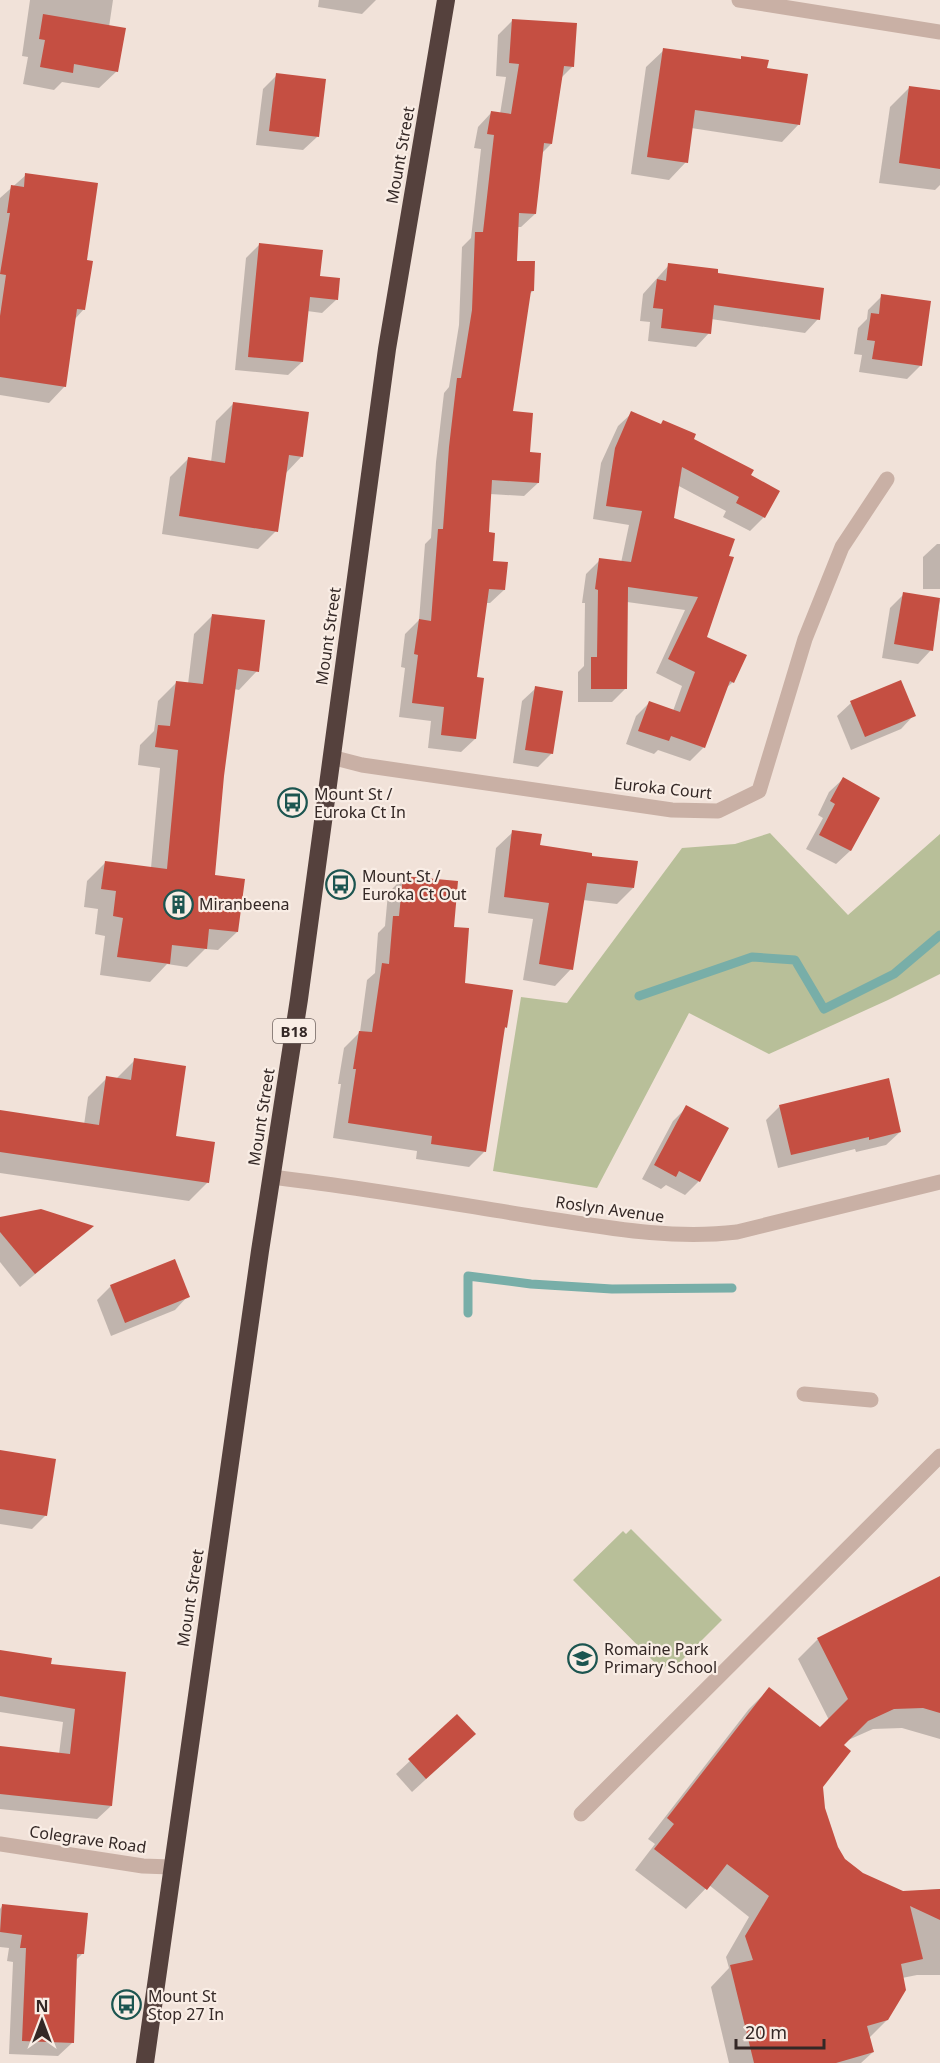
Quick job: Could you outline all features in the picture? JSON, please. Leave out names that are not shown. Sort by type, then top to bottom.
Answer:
[{"type":"highway","name":"Mount Street","points":[[146,2063],[171,1868],[299,999],[387,349],[446,0]]},
{"type":"street","points":[[739,0],[940,32]]},
{"type":"street","name":"Euroka Court","points":[[331,757],[362,765],[672,810],[718,812],[759,791],[805,639],[842,548],[887,479]]},
{"type":"street","name":"Roslyn Avenue","points":[[271,1177],[596,1226],[667,1235],[704,1236],[737,1232],[940,1182]]},
{"type":"street","points":[[804,1394],[871,1400]]},
{"type":"street","points":[[581,1814],[940,1456]]},
{"type":"street","name":"Colegrave Road","points":[[0,1844],[143,1866],[171,1868]]},
{"type":"green space","points":[[770,833],[848,915],[940,834],[940,974],[769,1054],[689,1013],[597,1188],[493,1171],[521,997],[567,1003],[682,848],[735,844]]},
{"type":"green space","points":[[631,1529],[722,1620],[675,1667],[670,1662],[662,1670],[573,1580],[623,1531],[626,1534]]},
{"type":"building","points":[[43,14],[126,28],[118,72],[74,64],[73,73],[40,67],[45,40],[39,39]]},
{"type":"building","points":[[512,19],[577,23],[574,67],[564,66],[552,144],[544,143],[536,214],[519,213],[517,261],[535,261],[534,291],[531,291],[513,411],[533,413],[530,452],[541,453],[539,483],[492,480],[489,532],[495,533],[493,561],[508,562],[505,590],[489,589],[477,677],[484,678],[476,739],[441,735],[444,707],[412,703],[418,655],[414,654],[419,619],[431,621],[438,529],[443,529],[457,378],[461,378],[472,310],[475,232],[483,232],[494,135],[487,134],[491,111],[511,114],[519,64],[509,63]]},
{"type":"building","points":[[663,48],[741,59],[741,56],[769,60],[767,68],[808,74],[800,125],[695,110],[688,163],[647,157]]},
{"type":"building","points":[[276,73],[326,79],[319,137],[269,131]]},
{"type":"building","points":[[909,86],[940,90],[940,169],[899,163]]},
{"type":"building","points":[[25,173],[98,183],[87,260],[93,261],[85,310],[77,309],[66,387],[0,377],[0,316],[6,275],[0,274],[10,213],[7,213],[11,185],[24,187]]},
{"type":"building","points":[[259,243],[323,250],[320,276],[340,278],[338,300],[310,297],[303,362],[248,357]]},
{"type":"building","points":[[668,263],[718,269],[718,273],[824,288],[820,320],[714,305],[711,334],[661,328],[663,309],[653,308],[657,279],[666,281]]},
{"type":"building","points":[[881,294],[931,301],[922,366],[872,359],[875,341],[867,340],[871,313],[879,314]]},
{"type":"building","points":[[233,402],[309,412],[303,457],[289,455],[278,532],[179,516],[188,457],[225,463]]},
{"type":"building","points":[[631,411],[661,424],[663,420],[696,434],[694,439],[754,470],[751,475],[780,491],[765,518],[736,503],[739,497],[682,467],[674,518],[735,539],[729,556],[734,557],[707,637],[747,655],[734,683],[730,681],[705,748],[671,736],[669,741],[638,731],[649,701],[680,712],[695,672],[668,659],[698,597],[628,587],[627,689],[591,689],[591,657],[597,657],[598,590],[595,589],[599,558],[631,562],[642,511],[606,506],[615,448]]},
{"type":"building","points":[[903,592],[940,598],[933,651],[894,644]]},
{"type":"building","points":[[212,614],[265,620],[259,672],[238,669],[224,776],[215,875],[245,879],[238,932],[209,929],[207,949],[172,945],[170,964],[117,957],[123,918],[113,916],[116,891],[101,889],[105,861],[167,869],[178,750],[155,747],[158,725],[170,726],[176,681],[203,684]]},
{"type":"building","points":[[901,680],[916,716],[865,737],[850,701]]},
{"type":"building","points":[[535,686],[563,691],[553,754],[525,750]]},
{"type":"building","points":[[843,777],[880,798],[851,851],[819,835],[835,804],[830,801]]},
{"type":"building","points":[[512,830],[542,834],[540,845],[592,853],[592,856],[638,861],[634,888],[587,883],[573,970],[539,964],[549,903],[504,897]]},
{"type":"building","points":[[403,876],[458,881],[454,927],[469,928],[465,983],[513,990],[507,1028],[505,1027],[486,1152],[431,1144],[432,1136],[348,1123],[359,1031],[372,1032],[382,963],[389,964],[393,916],[399,916]]},
{"type":"building","points":[[134,1058],[186,1066],[176,1136],[215,1142],[209,1183],[0,1152],[0,1110],[99,1125],[106,1076],[131,1080]]},
{"type":"building","points":[[889,1078],[901,1132],[791,1155],[779,1105]]},
{"type":"building","points":[[686,1105],[729,1128],[700,1182],[679,1171],[676,1177],[654,1165]]},
{"type":"building","points":[[41,1209],[94,1226],[35,1274],[0,1232],[0,1217]]},
{"type":"building","points":[[175,1259],[190,1297],[125,1323],[110,1285]]},
{"type":"building","points":[[0,1450],[56,1459],[47,1516],[0,1509]]},
{"type":"building","points":[[940,1576],[940,1713],[923,1708],[894,1709],[868,1721],[844,1745],[851,1751],[823,1787],[825,1808],[838,1847],[845,1859],[863,1873],[903,1891],[940,1889],[940,1920],[910,1906],[923,1959],[901,1964],[906,1990],[888,2020],[867,2026],[874,2052],[836,2063],[754,2063],[730,1965],[753,1960],[745,1936],[769,1896],[727,1864],[707,1890],[654,1849],[674,1824],[667,1818],[769,1687],[820,1727],[848,1699],[817,1638]]},
{"type":"building","points":[[0,1650],[52,1658],[51,1664],[126,1672],[112,1806],[0,1794],[0,1746],[70,1754],[75,1709],[0,1696]]},
{"type":"building","points":[[457,1714],[476,1734],[426,1779],[408,1759]]},
{"type":"building","points":[[2,1904],[88,1913],[84,1954],[77,1954],[74,2043],[22,2041],[26,1948],[20,1948],[22,1935],[0,1932]]},
{"type":"waterway","points":[[639,996],[752,957],[795,960],[824,1009],[894,974],[940,935]]},
{"type":"waterway","points":[[468,1313],[468,1276],[531,1284],[612,1289],[732,1288]]},
{"type":"place","name":"Mount St / Euroka Ct In","points":[[293,803]]},
{"type":"place","name":"Mount St / Euroka Ct Out","points":[[341,885]]},
{"type":"place","name":"Miranbeena","points":[[178,904]]},
{"type":"place","name":"Romaine Park Primary School","points":[[583,1658]]},
{"type":"place","name":"Mount St Stop 27 In","points":[[127,2005]]}]
